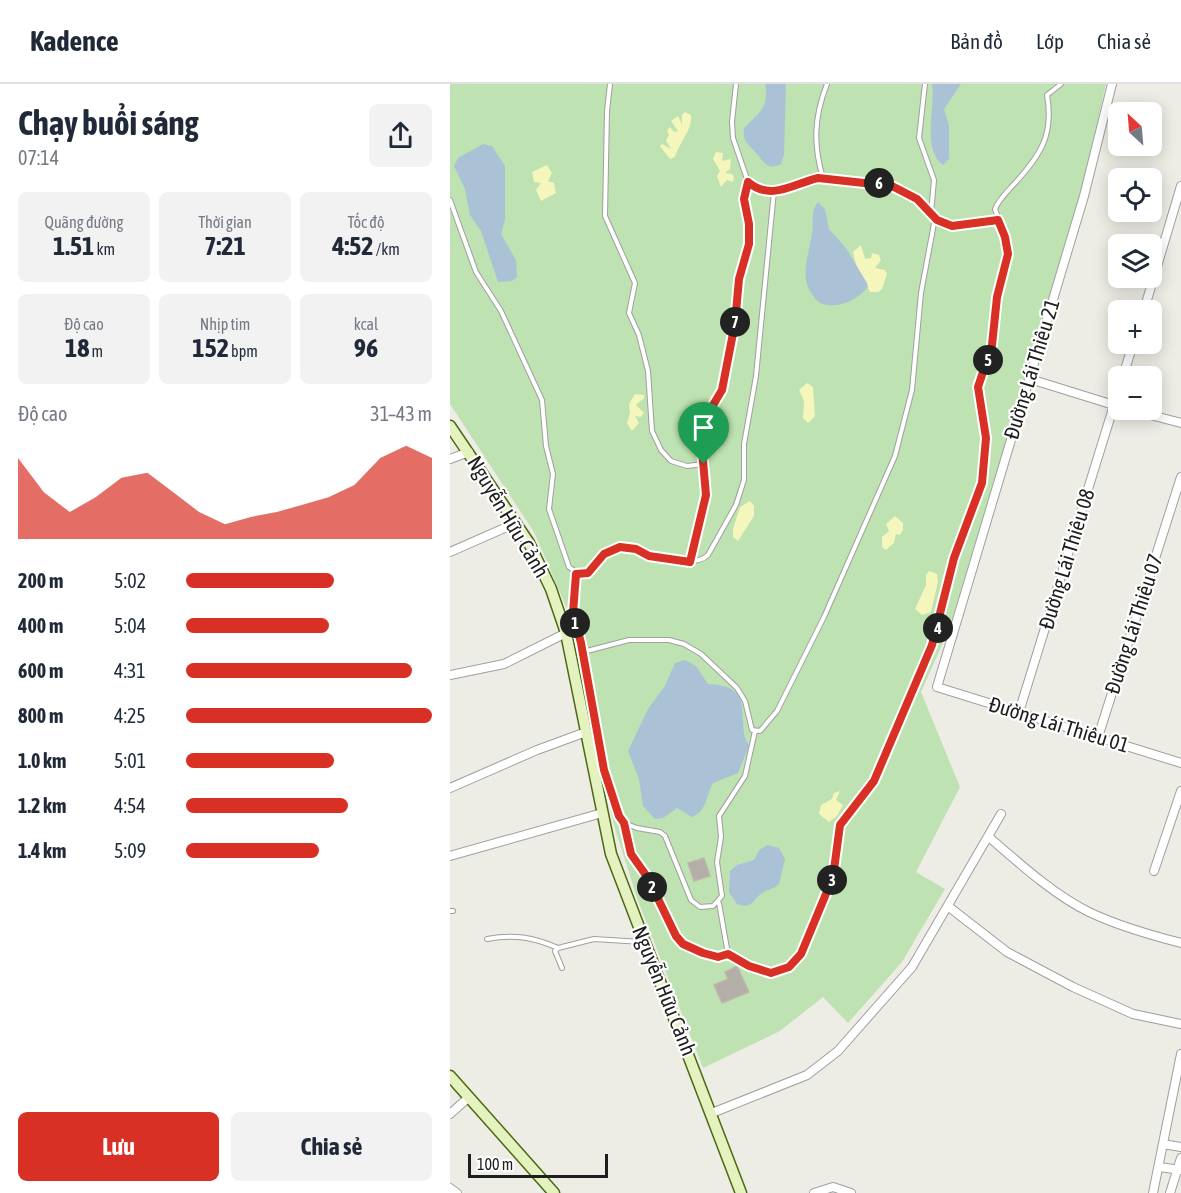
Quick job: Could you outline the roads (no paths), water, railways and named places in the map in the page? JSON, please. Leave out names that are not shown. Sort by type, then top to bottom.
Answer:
[{"type":"street","name":"Đường Lái Thiêu 21","points":[[937,687],[1084,196],[1112,84]]},
{"type":"street","points":[[1147,300],[1181,186]]},
{"type":"street","points":[[1030,379],[1108,403]]},
{"type":"street","points":[[1162,418],[1181,423]]},
{"type":"street","name":"Đường Lái Thiêu 08","points":[[1019,712],[1113,420]]},
{"type":"street","name":"Nguyễn Hữu Cảnh","points":[[450,426],[529,543],[550,589],[566,633],[602,813],[618,875],[712,1113],[741,1193]]},
{"type":"street","points":[[450,459],[469,452]]},
{"type":"street","name":"Đường Lái Thiêu 07","points":[[1098,737],[1181,477]]},
{"type":"street","points":[[450,552],[516,523]]},
{"type":"street","points":[[450,675],[504,664],[566,633]]},
{"type":"street","name":"Đường Lái Thiêu 01","points":[[937,687],[1181,763]]},
{"type":"street","points":[[450,788],[537,750],[586,732]]},
{"type":"street","points":[[1154,871],[1181,791]]},
{"type":"street","points":[[450,856],[602,813]]},
{"type":"street","points":[[712,1113],[807,1075],[838,1050],[912,967],[990,838],[1002,813]]},
{"type":"street","points":[[990,838],[1030,871],[1088,911],[1145,933],[1181,943]]},
{"type":"street","points":[[949,907],[1007,952],[1073,987],[1133,1014],[1181,1024]]},
{"type":"street","points":[[1153,1193],[1181,1054]]},
{"type":"street","points":[[450,1076],[554,1193]]},
{"type":"street","points":[[450,1114],[469,1097]]},
{"type":"street","points":[[1163,1144],[1181,1147]]},
{"type":"street","points":[[1170,1193],[1180,1170],[1181,1158]]},
{"type":"street","points":[[1159,1167],[1180,1170]]},
{"type":"street","points":[[814,1193],[833,1187],[851,1193]]},
{"type":"street","points":[[450,1188],[457,1193]]},
{"type":"lane","points":[[610,84],[607,111],[605,216],[635,283],[628,313],[639,335],[646,363],[652,431],[660,450],[671,461],[687,466],[704,464]]},
{"type":"lane","points":[[690,562],[704,507],[707,483],[700,427],[722,390],[735,323],[739,279],[749,244],[749,224],[744,199],[748,182],[732,130],[736,84]]},
{"type":"lane","points":[[823,178],[817,156],[816,120],[818,104],[827,84]]},
{"type":"lane","points":[[755,731],[765,728],[777,711],[842,578],[895,456],[912,390],[923,280],[933,216],[934,180],[919,138],[925,84]]},
{"type":"lane","points":[[450,200],[476,272],[504,317],[542,400],[546,446],[553,474],[549,509],[569,567],[576,574],[573,613],[583,652],[604,770],[619,816],[624,823],[631,854],[648,878],[679,940],[708,955],[728,954],[749,966],[774,973],[789,967],[799,957],[833,877],[840,825],[874,781],[936,634],[949,575],[978,497],[985,468],[986,431],[978,387],[992,345],[997,297],[1008,254],[996,206],[1027,170],[1042,146],[1051,118],[1047,95],[1061,84]]},
{"type":"lane","points":[[748,182],[759,189],[774,191],[791,189],[814,179],[823,178],[892,186],[917,199],[933,216],[947,225],[958,227],[998,220]]},
{"type":"lane","points":[[576,574],[588,573],[604,554],[620,547],[636,549],[649,556],[690,562],[699,562],[708,555],[742,489],[744,444],[753,396],[774,191]]},
{"type":"lane","points":[[583,652],[629,640],[669,640],[691,647],[741,693],[750,725],[755,731]]},
{"type":"lane","points":[[728,954],[718,902],[723,892],[717,862],[721,837],[719,816],[745,776],[755,731]]},
{"type":"lane","points":[[624,823],[657,831],[665,836],[693,903],[704,908],[718,902]]},
{"type":"lane","points":[[487,939],[514,935],[538,939],[558,948],[594,939],[645,943]]},
{"type":"lane","points":[[558,948],[555,951],[562,968]]},
{"type":"water","points":[[765,84],[786,84],[784,155],[781,164],[772,167],[764,163],[749,145],[744,133],[744,128],[762,109],[766,99]]},
{"type":"water","points":[[932,84],[961,84],[944,109],[949,125],[949,159],[943,165],[936,158],[931,138]]},
{"type":"water","points":[[483,144],[492,146],[505,166],[505,219],[501,234],[516,260],[517,277],[512,281],[498,282],[481,231],[470,215],[465,189],[454,166],[458,158]]},
{"type":"water","points":[[818,202],[825,209],[829,229],[846,248],[867,283],[868,287],[847,303],[827,305],[820,303],[808,287],[805,270],[812,234],[813,214]]},
{"type":"water","points":[[685,660],[696,666],[708,684],[721,685],[736,692],[742,704],[744,735],[749,746],[738,773],[713,783],[701,811],[692,817],[677,808],[663,818],[655,819],[643,806],[639,779],[628,751],[648,709],[665,686],[675,663]]},
{"type":"water","points":[[768,845],[779,848],[785,859],[779,884],[762,893],[749,905],[737,904],[729,892],[730,871],[737,865],[754,860],[759,850]]}]
